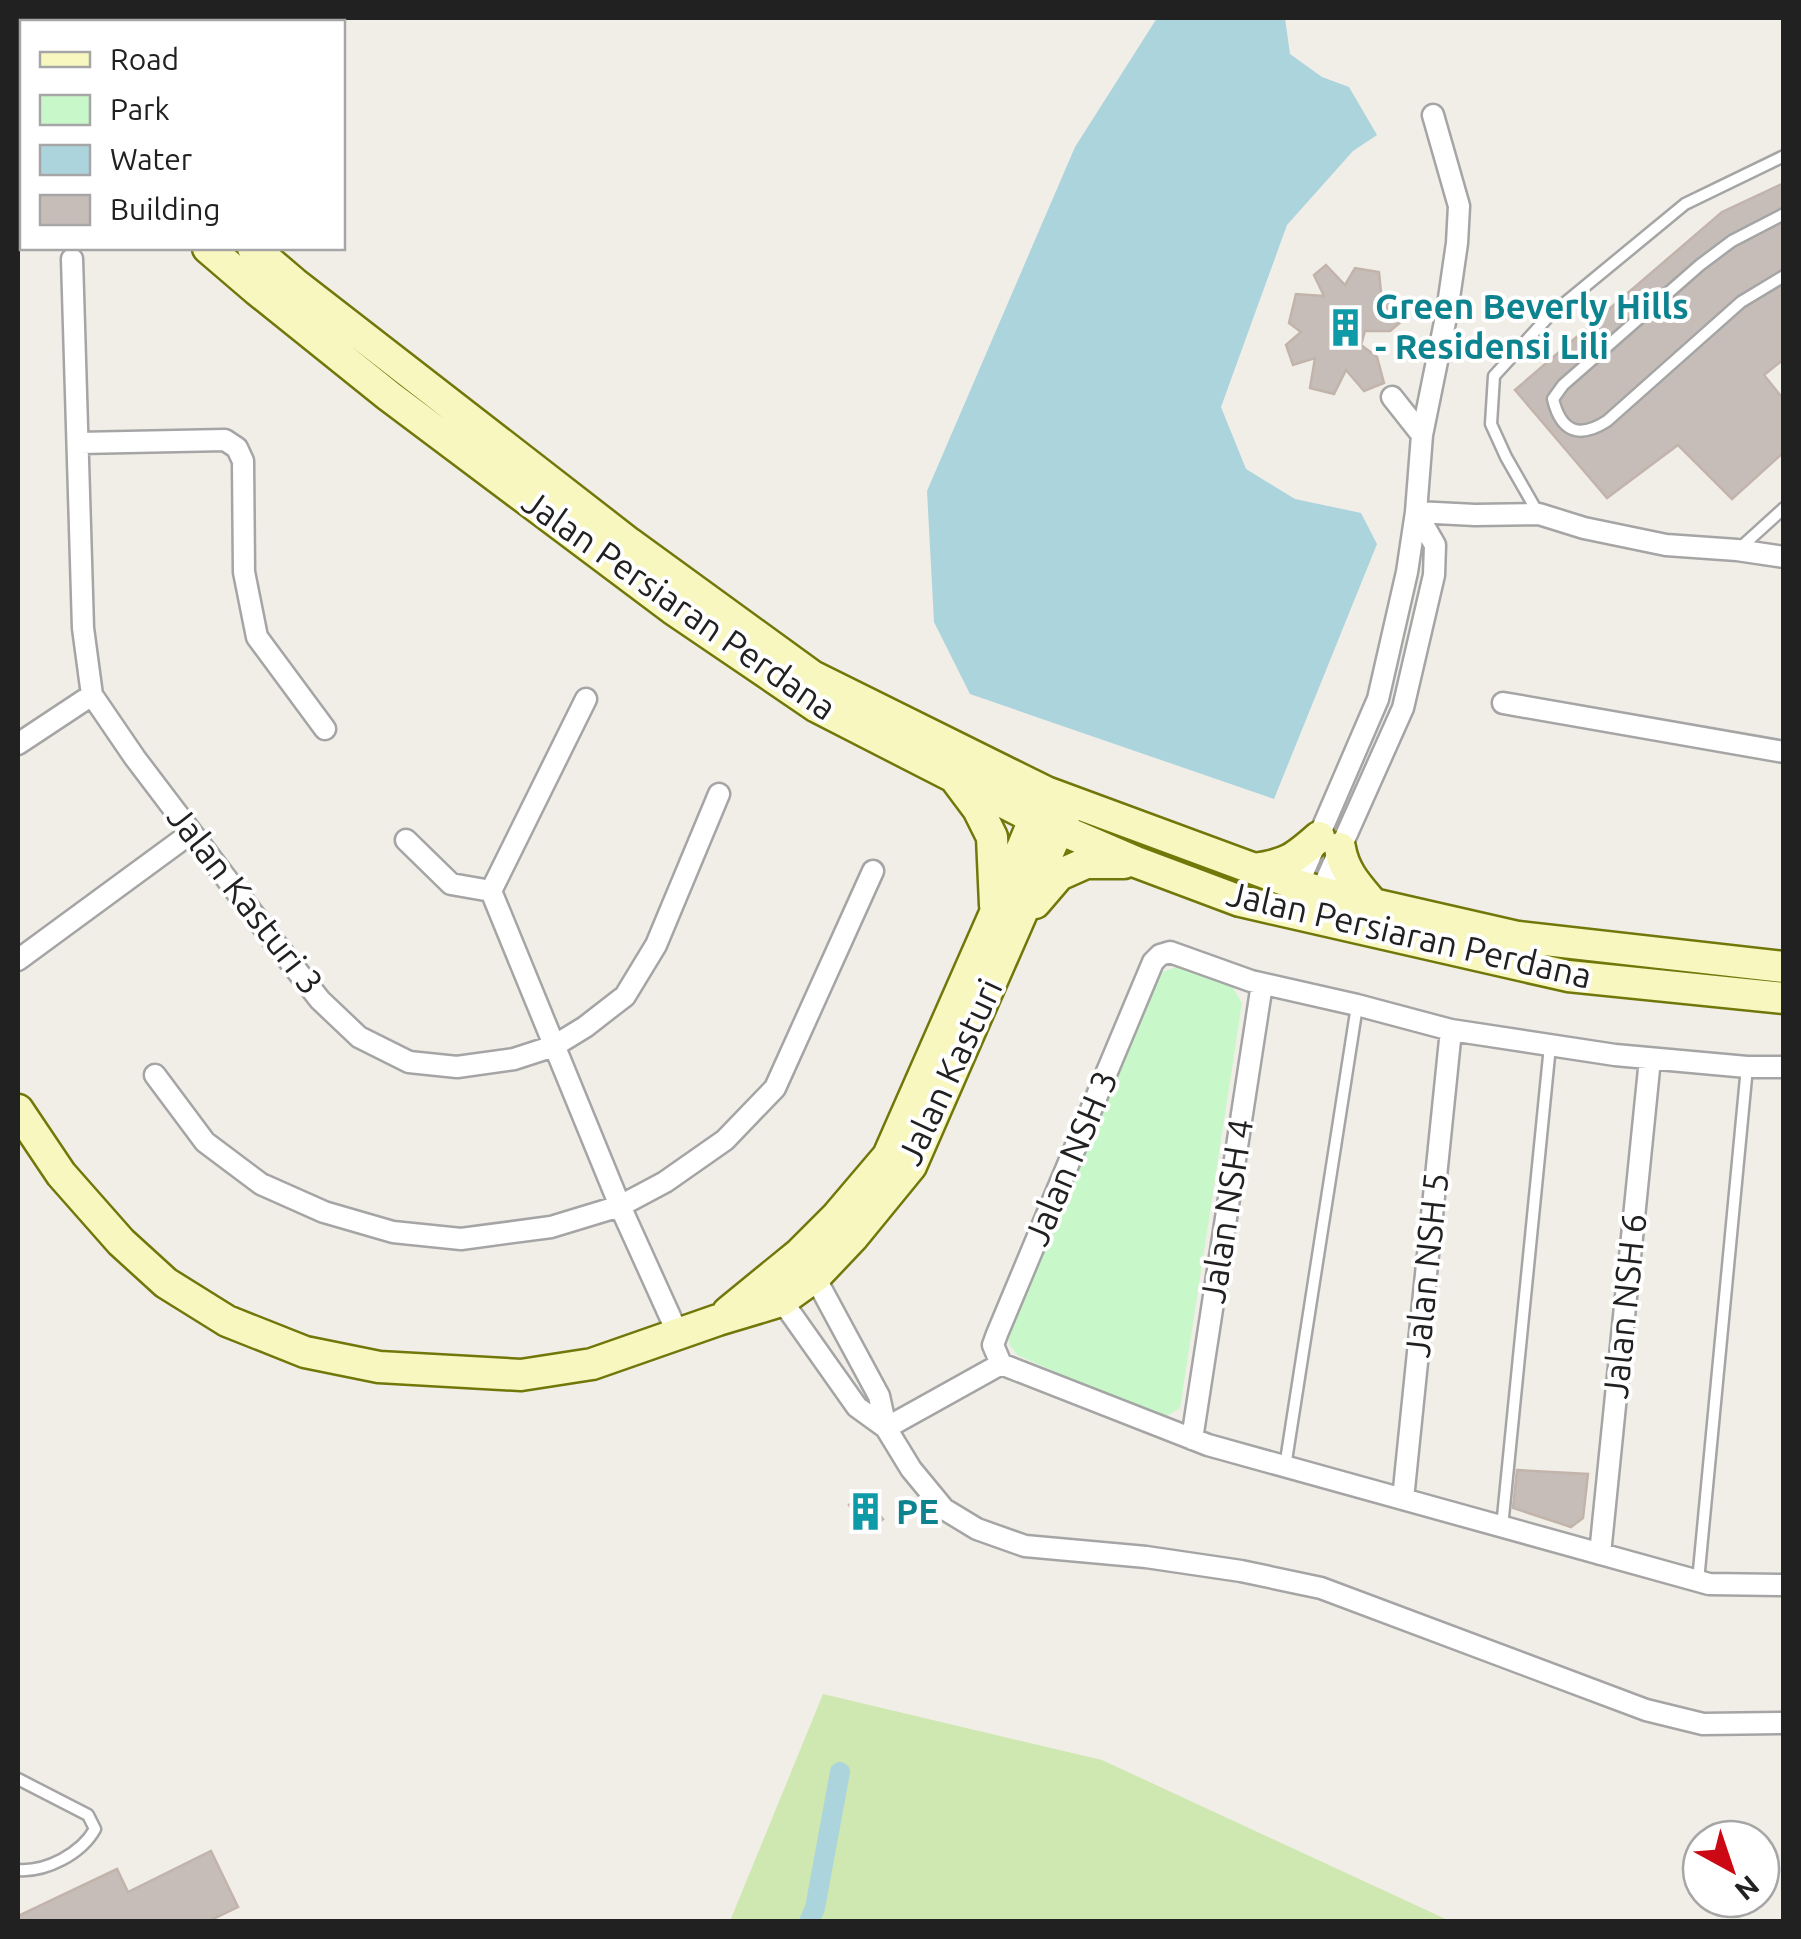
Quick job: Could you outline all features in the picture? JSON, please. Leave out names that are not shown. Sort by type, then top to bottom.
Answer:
[{"type":"main road","name":"Jalan Persiaran Perdana","points":[[210,250],[388,396],[673,610],[818,707],[953,776],[1254,870],[1304,902],[1568,976],[1784,998]]},
{"type":"main road","name":"Jalan Persiaran Perdana","points":[[255,250],[629,543],[812,676],[1052,810],[1136,862],[1240,901],[1373,904],[1518,938],[1784,968]]},
{"type":"main road","points":[[953,776],[978,809],[992,837],[1006,919]]},
{"type":"main road","name":"Jalan Kasturi","points":[[774,1290],[853,1237],[911,1166],[1052,810]]},
{"type":"main road","points":[[1254,870],[1282,864],[1330,842],[1373,904]]},
{"type":"main road","points":[[1006,919],[1059,875],[1086,863],[1136,862]]},
{"type":"main road","points":[[18,1110],[61,1174],[121,1242],[166,1284],[227,1321],[306,1352],[379,1366],[521,1375],[592,1364],[718,1320],[774,1290]]},
{"type":"street","points":[[1304,902],[1330,842],[1403,708],[1434,575],[1435,545],[1416,512],[1422,435],[1447,312],[1458,206],[1433,116]]},
{"type":"street","name":"Jalan Kasturi 3","points":[[72,259],[84,628],[92,694],[135,758],[320,1000],[359,1037],[410,1062],[457,1067],[514,1059],[554,1046],[584,1027],[624,996],[656,945],[719,794]]},
{"type":"street","points":[[1392,397],[1422,435]]},
{"type":"street","points":[[79,443],[225,440],[238,448],[243,461],[244,572],[258,637],[325,730]]},
{"type":"street","points":[[1416,512],[1538,514],[1666,545],[1784,557]]},
{"type":"street","points":[[18,744],[92,694]]},
{"type":"street","points":[[586,700],[491,892],[620,1206],[678,1334]]},
{"type":"street","points":[[1502,703],[1784,752]]},
{"type":"street","points":[[18,960],[191,833]]},
{"type":"street","points":[[406,840],[451,884],[491,892]]},
{"type":"street","points":[[154,1075],[204,1142],[261,1184],[324,1212],[394,1232],[461,1239],[551,1227],[620,1206],[665,1182],[725,1140],[775,1088],[873,872]]},
{"type":"street","name":"Jalan NSH 3","points":[[1001,1364],[994,1345],[997,1334],[1153,962],[1170,952],[1262,984]]},
{"type":"street","points":[[1262,984],[1451,1030],[1550,1046],[1650,1059],[1784,1067]]},
{"type":"street","name":"Jalan NSH 4","points":[[1192,1439],[1262,984]]},
{"type":"street","name":"Jalan NSH 5","points":[[1403,1499],[1451,1030]]},
{"type":"street","name":"Jalan NSH 6","points":[[1600,1554],[1650,1059]]},
{"type":"street","points":[[807,1265],[879,1396],[886,1428],[910,1469],[944,1509],[978,1530],[1025,1546],[1241,1570],[1321,1588],[1646,1710],[1703,1724],[1784,1723]]},
{"type":"street","points":[[774,1290],[857,1407],[886,1428]]},
{"type":"street","points":[[886,1428],[1001,1364],[1192,1439],[1286,1466],[1698,1582],[1784,1585]]},
{"type":"lane","points":[[1538,514],[1491,424],[1494,376],[1549,316],[1686,204],[1784,156]]},
{"type":"lane","points":[[1784,214],[1732,241],[1604,349],[1563,385],[1553,399],[1556,414],[1578,432],[1590,432],[1741,302],[1784,276]]},
{"type":"lane","points":[[1737,550],[1784,508]]},
{"type":"lane","points":[[1286,1466],[1357,1005]]},
{"type":"lane","points":[[1502,1526],[1550,1046]]},
{"type":"lane","points":[[1698,1582],[1747,1067]]},
{"type":"lane","points":[[18,1779],[88,1815],[95,1830],[72,1855],[18,1873]]},
{"type":"green space","points":[[1181,965],[1229,981],[1242,1003],[1180,1408],[1162,1419],[1017,1355],[1006,1333],[1157,974]]},
{"type":"green space","points":[[823,1694],[1102,1760],[1450,1921],[730,1921]]},
{"type":"water","points":[[1157,18],[1285,18],[1290,54],[1322,77],[1349,87],[1377,135],[1353,151],[1287,225],[1221,407],[1246,469],[1295,499],[1361,513],[1377,544],[1274,799],[970,694],[934,622],[927,491],[1075,147]]},
{"type":"building","points":[[1784,183],[1784,359],[1764,375],[1784,400],[1784,452],[1732,499],[1678,445],[1607,498],[1515,390],[1722,212]]},
{"type":"building","name":"Green Beverly Hills - Residensi Lili","points":[[1326,265],[1345,285],[1355,268],[1379,272],[1382,303],[1396,297],[1407,317],[1390,331],[1365,331],[1361,345],[1377,357],[1384,383],[1364,391],[1346,370],[1334,394],[1310,388],[1315,358],[1293,365],[1286,345],[1301,332],[1289,323],[1296,294],[1324,296],[1314,275]]},
{"type":"building","points":[[1517,1470],[1588,1474],[1583,1518],[1571,1527],[1513,1508]]},
{"type":"building","name":"PE","points":[[862,1494],[883,1519],[869,1530],[849,1505]]},
{"type":"building","points":[[211,1851],[238,1907],[207,1922],[18,1922],[18,1916],[117,1869],[128,1892]]},
{"type":"waterway","points":[[809,1922],[815,1908],[840,1772]]},
{"type":"place","name":"Green Beverly Hills - Residensi Lili","points":[[1345,327]]},
{"type":"place","name":"PE","points":[[866,1512]]}]
